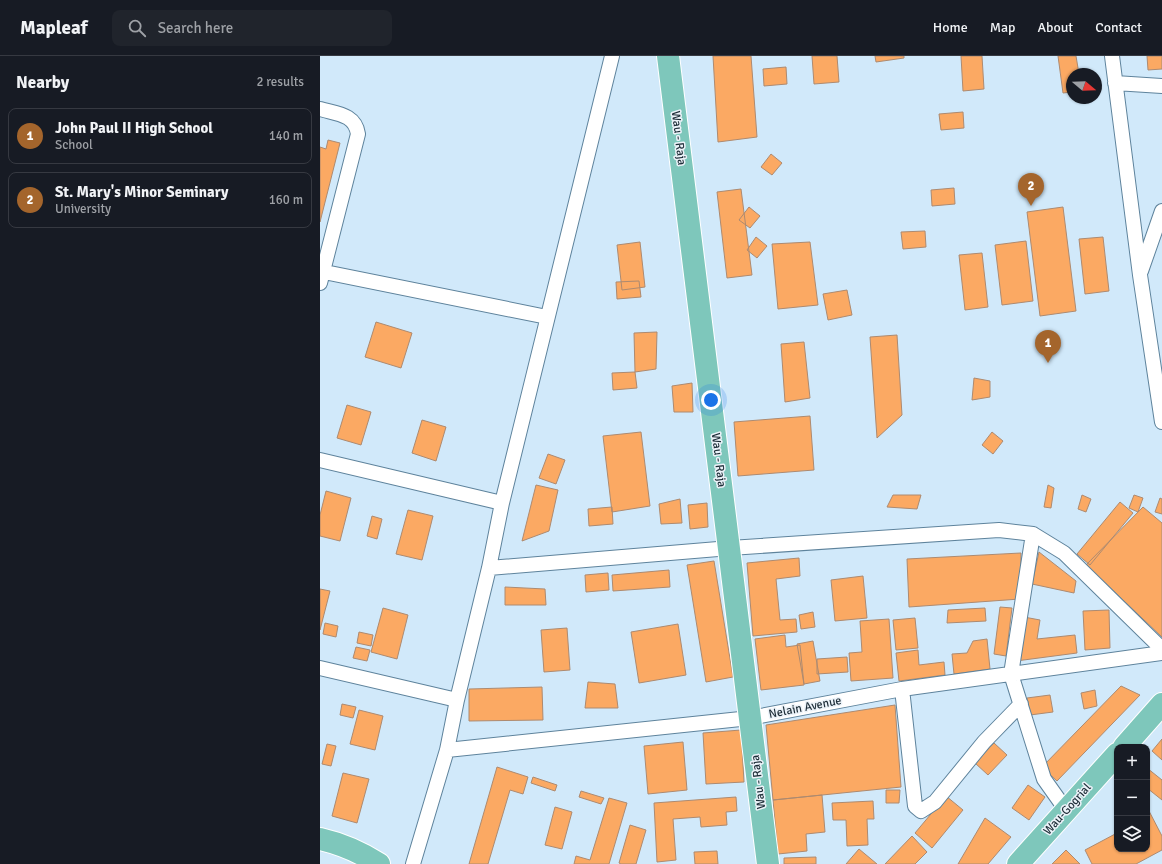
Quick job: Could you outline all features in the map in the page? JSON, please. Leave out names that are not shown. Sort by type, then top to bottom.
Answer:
[{"type":"main road","name":"Wau - Raja","points":[[668,56],[768,864]]},
{"type":"main road","points":[[1127,744],[1162,704]]},
{"type":"main road","name":"Wau-Gogrial","points":[[1018,864],[1114,757]]},
{"type":"main road","points":[[320,838],[340,843],[366,855],[379,864]]},
{"type":"street","points":[[413,864],[448,750],[457,700],[489,568],[502,502],[612,56]]},
{"type":"street","points":[[1112,56],[1140,275],[1162,422]]},
{"type":"street","points":[[1115,83],[1162,86]]},
{"type":"street","points":[[320,109],[346,115],[357,126],[358,134],[321,275],[547,317]]},
{"type":"street","points":[[1140,275],[1162,211]]},
{"type":"street","points":[[320,460],[502,502]]},
{"type":"street","points":[[489,568],[730,548],[999,530],[1032,534],[1064,553],[1162,649]]},
{"type":"street","points":[[1032,534],[1011,674],[1044,779],[1066,810]]},
{"type":"street","name":"Nelain Avenue","points":[[448,750],[750,718],[902,689],[1162,653]]},
{"type":"street","points":[[320,668],[457,700]]},
{"type":"street","points":[[902,689],[915,806],[921,811],[935,802],[984,742],[1021,704]]},
{"type":"building","points":[[713,56],[751,56],[757,137],[718,142]]},
{"type":"building","points":[[812,56],[837,56],[839,82],[814,84]]},
{"type":"building","points":[[875,56],[904,56],[904,58],[876,62]]},
{"type":"building","points":[[961,56],[982,56],[984,89],[963,91]]},
{"type":"building","points":[[1058,56],[1076,56],[1078,68],[1066,68],[1066,93],[1063,93]]},
{"type":"building","points":[[1147,56],[1162,56],[1162,69],[1148,70]]},
{"type":"building","points":[[786,67],[787,84],[764,86],[763,69]]},
{"type":"building","points":[[963,112],[964,128],[941,130],[939,114]]},
{"type":"building","points":[[328,140],[340,143],[320,222],[320,147],[326,149]]},
{"type":"building","points":[[771,154],[782,163],[772,175],[761,167]]},
{"type":"building","points":[[954,188],[955,204],[932,206],[931,190]]},
{"type":"building","points":[[741,189],[752,275],[727,278],[717,192]]},
{"type":"building","points":[[749,207],[760,216],[750,228],[739,220]]},
{"type":"building","points":[[1063,207],[1076,311],[1040,316],[1027,212]]},
{"type":"building","points":[[925,231],[926,247],[903,249],[901,232]]},
{"type":"building","points":[[756,237],[767,246],[757,258],[747,250]]},
{"type":"building","points":[[1103,237],[1109,291],[1085,294],[1079,239]]},
{"type":"building","points":[[1026,241],[1033,301],[1002,305],[995,245]]},
{"type":"building","points":[[640,242],[645,287],[622,290],[617,245]]},
{"type":"building","points":[[810,242],[818,305],[778,309],[772,244]]},
{"type":"building","points":[[982,253],[988,307],[965,310],[959,255]]},
{"type":"building","points":[[639,281],[641,297],[617,299],[616,282]]},
{"type":"building","points":[[847,290],[852,315],[828,320],[823,294]]},
{"type":"building","points":[[376,322],[412,333],[401,368],[365,357]]},
{"type":"building","points":[[657,332],[656,369],[635,372],[634,333]]},
{"type":"building","points":[[897,335],[902,415],[877,438],[870,337]]},
{"type":"building","points":[[804,342],[810,398],[785,402],[781,344]]},
{"type":"building","points":[[635,372],[637,388],[613,390],[612,373]]},
{"type":"building","points":[[974,378],[990,381],[990,397],[972,400]]},
{"type":"building","points":[[692,383],[693,412],[674,412],[672,386]]},
{"type":"building","points":[[347,405],[371,412],[361,445],[337,438]]},
{"type":"building","points":[[810,416],[814,470],[738,476],[734,422]]},
{"type":"building","points":[[422,420],[446,427],[436,461],[412,453]]},
{"type":"building","points":[[641,432],[650,506],[612,512],[603,436]]},
{"type":"building","points":[[992,432],[1003,441],[993,454],[982,445]]},
{"type":"building","points":[[548,454],[565,460],[556,484],[539,478]]},
{"type":"building","points":[[536,485],[558,490],[549,531],[522,541]]},
{"type":"building","points":[[1048,485],[1054,488],[1051,508],[1044,507]]},
{"type":"building","points":[[326,491],[351,498],[340,541],[320,536],[320,515]]},
{"type":"building","points":[[893,495],[921,495],[917,509],[887,507]]},
{"type":"building","points":[[1082,495],[1091,499],[1086,512],[1078,509]]},
{"type":"building","points":[[1134,495],[1143,498],[1138,512],[1129,508]]},
{"type":"building","points":[[1160,498],[1162,499],[1162,514],[1155,512]]},
{"type":"building","points":[[680,499],[682,523],[661,524],[659,504]]},
{"type":"building","points":[[1120,502],[1133,513],[1090,565],[1077,554]]},
{"type":"building","points":[[707,503],[708,527],[690,529],[688,505]]},
{"type":"building","points":[[612,507],[613,524],[589,526],[588,509]]},
{"type":"building","points":[[1143,507],[1162,523],[1162,637],[1086,565]]},
{"type":"building","points":[[408,510],[433,516],[422,560],[396,554]]},
{"type":"building","points":[[372,516],[382,519],[377,539],[367,536]]},
{"type":"building","points":[[1039,552],[1076,581],[1074,593],[1032,584]]},
{"type":"building","points":[[1021,553],[1020,599],[909,607],[907,559]]},
{"type":"building","points":[[799,558],[800,576],[776,579],[780,620],[796,619],[797,632],[753,636],[747,563]]},
{"type":"building","points":[[714,561],[733,677],[706,682],[687,565]]},
{"type":"building","points":[[669,570],[670,587],[613,591],[612,575]]},
{"type":"building","points":[[608,573],[609,590],[586,592],[585,575]]},
{"type":"building","points":[[863,576],[867,618],[835,621],[831,580]]},
{"type":"building","points":[[505,587],[545,589],[546,605],[505,605]]},
{"type":"building","points":[[320,589],[330,591],[320,630]]},
{"type":"building","points":[[1000,607],[1012,608],[1006,656],[994,654]]},
{"type":"building","points":[[383,608],[408,615],[397,659],[371,652]]},
{"type":"building","points":[[985,608],[986,621],[947,623],[948,610]]},
{"type":"building","points":[[1109,610],[1110,648],[1085,650],[1083,611]]},
{"type":"building","points":[[813,612],[815,627],[801,629],[799,615]]},
{"type":"building","points":[[1024,617],[1040,620],[1037,639],[1075,635],[1077,653],[1016,661]]},
{"type":"building","points":[[915,618],[918,648],[896,650],[893,620]]},
{"type":"building","points":[[889,619],[893,678],[851,681],[849,653],[862,652],[860,621]]},
{"type":"building","points":[[325,623],[338,626],[336,637],[323,634]]},
{"type":"building","points":[[678,624],[686,675],[639,683],[631,632]]},
{"type":"building","points":[[567,628],[570,670],[544,672],[541,630]]},
{"type":"building","points":[[359,632],[373,635],[371,646],[357,643]]},
{"type":"building","points":[[785,635],[786,647],[800,645],[804,685],[761,690],[755,639]]},
{"type":"building","points":[[987,639],[990,669],[954,674],[952,654],[967,653],[973,641]]},
{"type":"building","points":[[813,641],[820,681],[804,684],[797,644]]},
{"type":"building","points":[[356,647],[370,650],[367,661],[353,658]]},
{"type":"building","points":[[918,650],[919,665],[944,662],[945,675],[899,681],[896,653]]},
{"type":"building","points":[[847,657],[848,672],[817,674],[817,659]]},
{"type":"building","points":[[588,682],[615,684],[618,708],[585,708]]},
{"type":"building","points":[[1121,686],[1140,695],[1057,781],[1042,767]]},
{"type":"building","points":[[542,687],[543,720],[469,721],[469,689]]},
{"type":"building","points":[[1095,690],[1097,706],[1084,709],[1081,693]]},
{"type":"building","points":[[1050,695],[1053,712],[1030,715],[1027,698]]},
{"type":"building","points":[[342,704],[356,707],[353,718],[340,715]]},
{"type":"building","points":[[895,705],[901,787],[773,800],[766,725]]},
{"type":"building","points":[[359,710],[383,716],[375,750],[350,744]]},
{"type":"building","points":[[741,730],[744,782],[706,784],[703,733]]},
{"type":"building","points":[[1162,739],[1162,760],[1152,751]]},
{"type":"building","points":[[683,742],[687,790],[648,794],[644,746]]},
{"type":"building","points":[[994,743],[1007,755],[988,775],[975,763]]},
{"type":"building","points":[[327,744],[336,746],[331,766],[322,764]]},
{"type":"building","points":[[497,767],[528,777],[523,794],[510,790],[488,864],[469,864]]},
{"type":"building","points":[[1150,770],[1162,780],[1162,800],[1150,790]]},
{"type":"building","points":[[343,773],[369,779],[357,823],[332,816]]},
{"type":"building","points":[[533,777],[557,785],[555,791],[531,783]]},
{"type":"building","points":[[1028,785],[1045,797],[1029,820],[1012,808]]},
{"type":"building","points":[[886,790],[900,790],[899,803],[886,803]]},
{"type":"building","points":[[581,791],[604,798],[601,804],[579,797]]},
{"type":"building","points":[[822,795],[825,832],[806,834],[807,851],[778,854],[773,800]]},
{"type":"building","points":[[946,796],[963,810],[932,848],[915,833]]},
{"type":"building","points":[[736,797],[737,811],[726,812],[727,825],[701,827],[700,817],[673,819],[676,860],[657,862],[654,803]]},
{"type":"building","points":[[609,798],[627,803],[609,864],[574,864],[576,856],[590,860]]},
{"type":"building","points":[[873,801],[874,819],[867,819],[868,845],[847,846],[846,820],[833,820],[832,803]]},
{"type":"building","points":[[555,807],[572,812],[562,849],[545,845]]},
{"type":"building","points":[[1150,813],[1162,836],[1162,850],[1136,864],[1092,864],[1085,850],[1114,835],[1114,852],[1150,852]]},
{"type":"building","points":[[985,818],[1011,837],[988,864],[958,864]]},
{"type":"building","points":[[630,825],[646,830],[636,864],[621,864],[619,863]]},
{"type":"building","points":[[912,836],[927,852],[915,864],[885,864]]},
{"type":"building","points":[[859,849],[877,864],[846,864]]},
{"type":"building","points":[[1066,850],[1080,864],[1052,864]]},
{"type":"building","points":[[717,851],[718,864],[695,864],[694,852]]},
{"type":"building","points":[[816,857],[816,864],[784,864],[784,858]]},
{"type":"place","name":"St. Mary's Minor Seminary","points":[[1031,206]]},
{"type":"place","name":"John Paul II High School","points":[[1048,363]]}]
